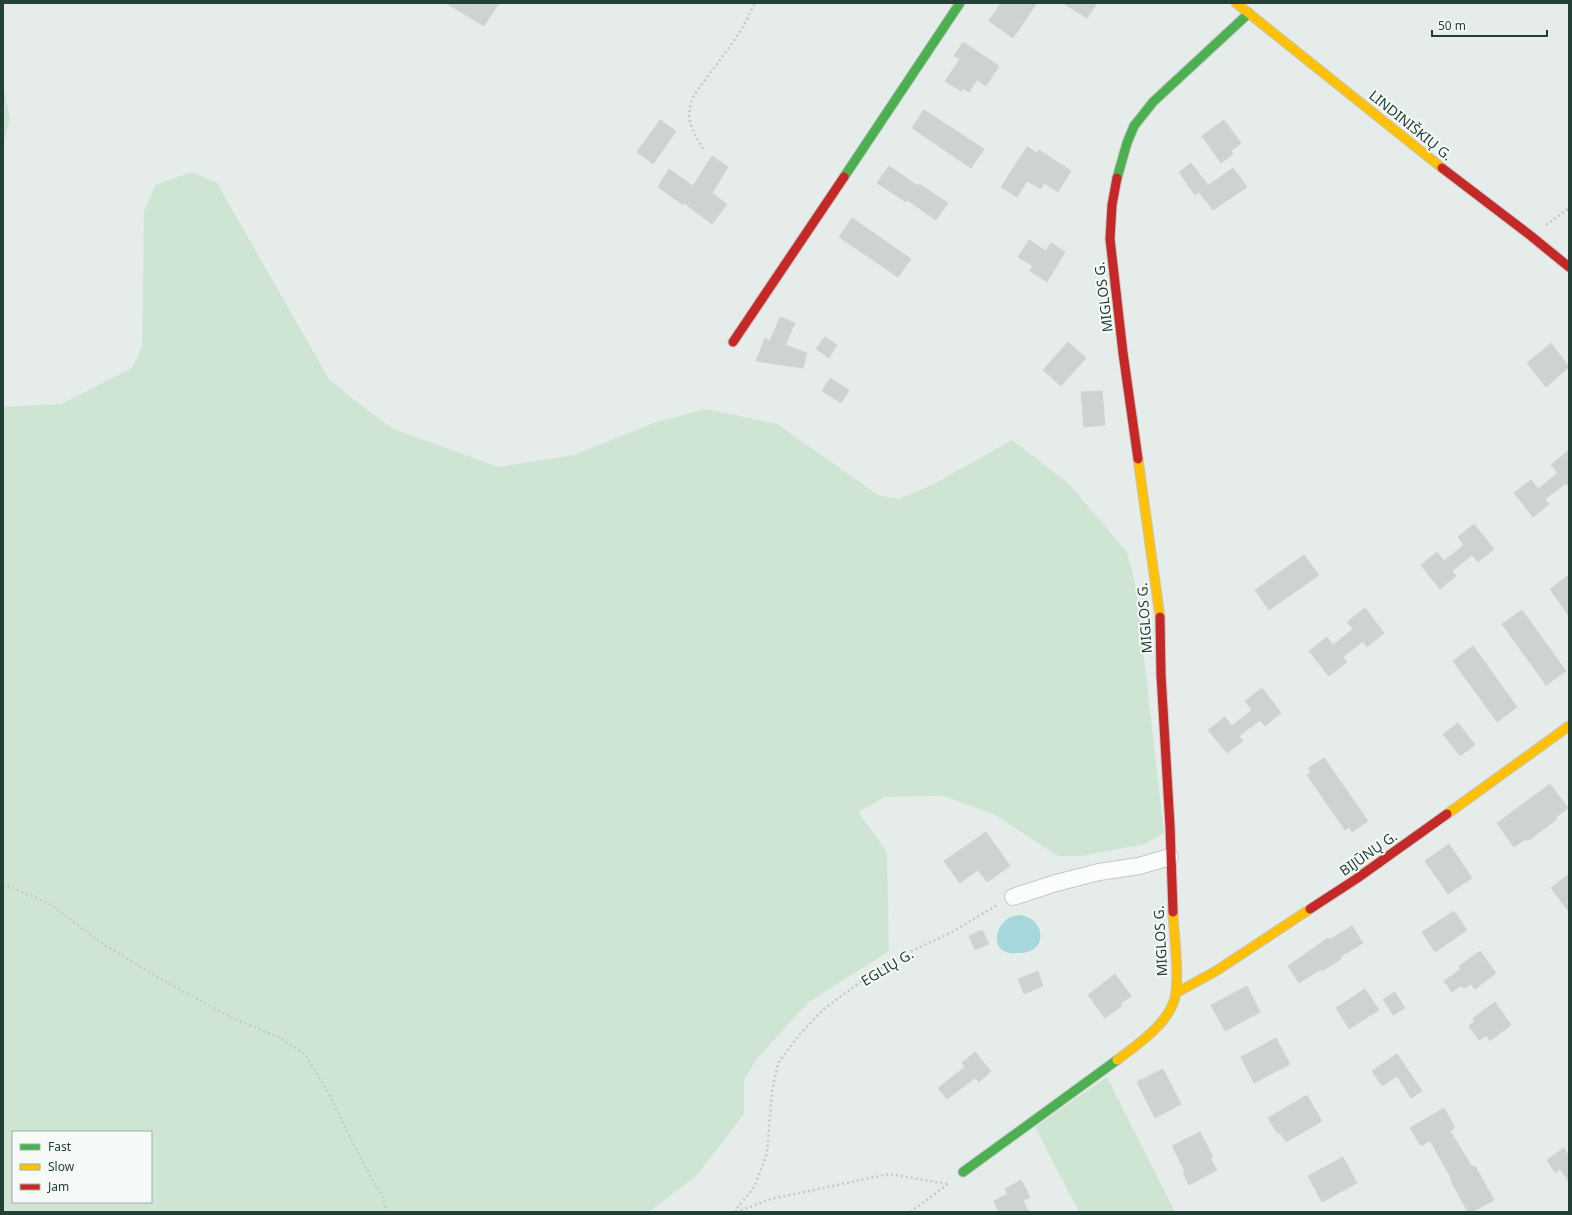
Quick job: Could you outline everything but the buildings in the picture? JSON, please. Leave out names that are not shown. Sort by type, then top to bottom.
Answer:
[{"type":"street","points":[[733,342],[960,3]]},
{"type":"street","name":"LINDINIŠKIŲ G.","points":[[1236,3],[1463,185],[1569,266]]},
{"type":"street","name":"MIGLOS G.","points":[[963,1172],[1144,1040],[1156,1028],[1169,1011],[1176,993],[1170,826],[1161,675],[1160,615],[1119,316],[1110,239],[1112,205],[1119,170],[1134,126],[1153,102],[1250,13]]},
{"type":"street","name":"BIJŪNŲ G.","points":[[1176,993],[1216,971],[1356,879],[1569,726]]},
{"type":"street","points":[[1013,897],[1056,883],[1099,872],[1139,866],[1170,857]]},
{"type":"path","points":[[702,148],[689,125],[688,114],[690,104],[694,95],[743,27],[755,3]]},
{"type":"path","points":[[1531,236],[1569,208]]},
{"type":"path","points":[[3,884],[48,903],[103,944],[161,979],[234,1019],[278,1037],[305,1054],[328,1092],[364,1165],[382,1195],[386,1212]]},
{"type":"path","name":"EGLIŲ G.","points":[[735,1212],[755,1186],[768,1153],[772,1092],[778,1063],[799,1035],[824,1009],[867,977],[905,954],[952,932],[1013,897]]},
{"type":"path","points":[[910,1212],[963,1172]]},
{"type":"path","points":[[735,1212],[771,1199],[889,1174],[948,1184]]},
{"type":"green space","points":[[3,84],[10,119],[3,147]]},
{"type":"green space","points":[[192,172],[217,183],[329,379],[363,407],[394,429],[498,467],[574,455],[656,422],[706,409],[777,424],[878,495],[898,499],[930,486],[1012,440],[1069,484],[1127,552],[1136,587],[1164,833],[1145,844],[1081,856],[1058,856],[995,815],[944,796],[885,797],[858,812],[887,852],[889,951],[809,1002],[783,1030],[757,1059],[744,1080],[744,1114],[697,1175],[649,1212],[3,1212],[3,407],[61,404],[132,368],[142,347],[144,212],[155,185]]},
{"type":"green space","points":[[1107,1077],[1175,1212],[1079,1212],[1035,1127]]},
{"type":"water","points":[[1018,915],[1027,917],[1039,928],[1039,942],[1035,948],[1028,952],[1008,953],[1002,950],[997,942],[998,932],[1006,920],[1010,917]]},
{"type":"traffic: fast","points":[[844,177],[960,3]]},
{"type":"traffic: fast","points":[[1117,178],[1127,143],[1134,126],[1153,102],[1249,13]]},
{"type":"traffic: fast","points":[[963,1172],[1117,1060]]},
{"type":"traffic: slow","points":[[1236,3],[1442,168]]},
{"type":"traffic: slow","points":[[1138,459],[1160,617]]},
{"type":"traffic: slow","points":[[1447,814],[1569,726]]},
{"type":"traffic: slow","points":[[1176,993],[1216,971],[1310,909]]},
{"type":"traffic: slow","points":[[1117,1060],[1135,1047],[1162,1022],[1173,1003],[1177,982],[1173,912]]},
{"type":"traffic: jam","points":[[1442,168],[1569,267]]},
{"type":"traffic: jam","points":[[733,342],[844,177]]},
{"type":"traffic: jam","points":[[1117,178],[1112,205],[1110,239],[1123,353],[1138,459]]},
{"type":"traffic: jam","points":[[1160,617],[1161,675],[1170,826],[1173,912]]},
{"type":"traffic: jam","points":[[1310,909],[1356,879],[1447,814]]}]
